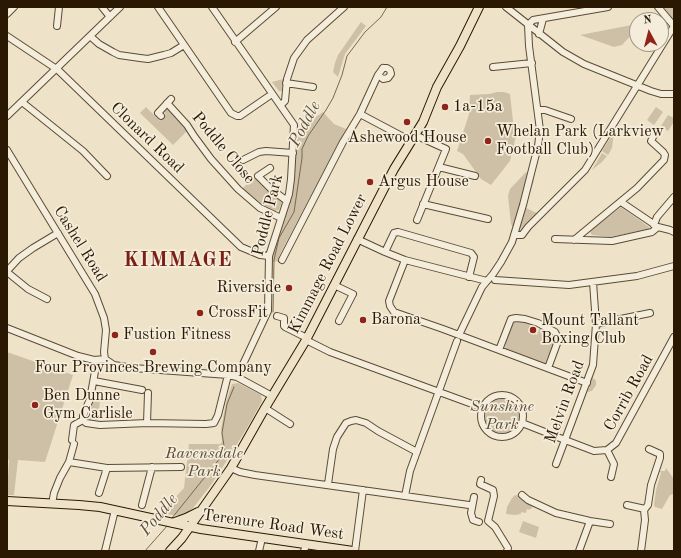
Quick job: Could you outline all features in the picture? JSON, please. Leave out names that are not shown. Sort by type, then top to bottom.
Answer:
[{"type":"main road","name":"Kimmage Road Lower","points":[[170,551],[182,538],[231,468],[306,339],[394,169],[413,138],[479,7]]},
{"type":"main road","name":"Terenure Road West","points":[[7,501],[53,501],[62,504],[115,510],[189,527],[262,538],[305,548],[354,551]]},
{"type":"main road","points":[[182,538],[170,522],[186,518],[201,511],[202,520],[208,530]]},
{"type":"street","points":[[7,14],[14,7]]},
{"type":"street","points":[[57,26],[60,7]]},
{"type":"street","points":[[102,7],[110,17]]},
{"type":"street","points":[[7,116],[120,7]]},
{"type":"street","points":[[158,7],[231,113],[236,116],[240,116],[272,94]]},
{"type":"street","points":[[212,7],[281,106],[285,100],[286,83],[294,58],[307,40],[344,7]]},
{"type":"street","points":[[506,7],[573,59],[661,94],[674,94]]},
{"type":"street","points":[[405,496],[410,471],[458,338],[478,294],[493,274],[513,239],[523,204],[538,146],[540,130],[528,25],[533,20],[608,7]]},
{"type":"street","points":[[513,239],[516,242],[528,227],[577,180],[585,170],[674,26],[658,7]]},
{"type":"street","points":[[235,42],[275,8]]},
{"type":"street","points":[[539,34],[543,19]]},
{"type":"street","points":[[529,42],[535,34],[539,34]]},
{"type":"street","name":"Clonard Road","points":[[7,36],[56,68],[241,247],[260,255],[269,256]]},
{"type":"street","points":[[90,36],[99,44],[119,55],[148,59],[171,53],[184,45]]},
{"type":"street","points":[[493,68],[532,63]]},
{"type":"street","points":[[282,260],[343,142],[360,114],[378,75]]},
{"type":"street","points":[[286,83],[313,87]]},
{"type":"street","name":"Poddle Close","points":[[161,116],[158,113],[169,101],[211,159],[238,189],[260,208],[281,218]]},
{"type":"street","points":[[22,102],[83,151],[107,176]]},
{"type":"street","name":"Poddle Park","points":[[237,377],[268,311],[269,256],[287,201],[291,180],[294,125],[281,106]]},
{"type":"street","points":[[538,110],[545,110],[572,118]]},
{"type":"street","points":[[360,114],[413,138],[446,149],[417,220]]},
{"type":"street","points":[[574,240],[588,227],[621,202],[664,160],[664,152],[651,141],[655,133],[658,131]]},
{"type":"street","name":"Cashel Road","points":[[7,150],[95,294],[101,307],[106,330],[104,352],[106,359]]},
{"type":"street","points":[[248,159],[259,152],[266,151],[293,153]]},
{"type":"street","points":[[439,167],[475,176]]},
{"type":"street","points":[[270,168],[258,176],[271,189],[287,201]]},
{"type":"street","points":[[555,239],[616,241],[652,232],[656,226],[658,217],[674,197]]},
{"type":"street","points":[[621,202],[656,226],[674,232]]},
{"type":"street","points":[[423,204],[488,219]]},
{"type":"street","points":[[588,227],[588,236],[590,241]]},
{"type":"street","points":[[385,252],[394,233],[398,232],[471,253],[474,257],[469,277]]},
{"type":"street","points":[[47,299],[28,289],[7,272],[19,258],[58,233]]},
{"type":"street","points":[[357,239],[405,260],[487,281]]},
{"type":"street","points":[[405,260],[389,301],[394,312],[443,329],[458,338],[499,350],[587,383]]},
{"type":"street","points":[[495,280],[560,285],[642,275],[674,266]]},
{"type":"street","name":"Melvin Road","points":[[556,464],[593,365],[596,324],[593,282]]},
{"type":"street","points":[[334,284],[353,294],[339,321]]},
{"type":"street","points":[[596,324],[650,313]]},
{"type":"street","points":[[277,316],[284,318],[283,324],[285,327],[330,352],[482,408]]},
{"type":"street","points":[[499,350],[510,319],[516,318],[538,322],[555,332],[558,338],[548,368]]},
{"type":"street","points":[[7,328],[78,356],[94,360],[106,359],[114,365],[237,377],[272,396]]},
{"type":"street","name":"Corrib Road","points":[[522,423],[594,451],[607,450],[616,443],[674,337]]},
{"type":"street","points":[[83,420],[83,416],[90,399],[96,366]]},
{"type":"street","points":[[83,420],[86,423],[100,425],[214,423],[218,415],[228,375]]},
{"type":"street","points":[[94,381],[142,390]]},
{"type":"street","points":[[147,423],[148,393]]},
{"type":"street","points":[[506,395],[513,398],[519,402],[524,416],[520,428],[512,435],[502,437],[492,435],[482,423],[482,408],[492,397],[506,395]]},
{"type":"street","points":[[265,408],[290,424]]},
{"type":"street","points":[[53,501],[60,478],[68,462],[73,442],[74,425],[83,420]]},
{"type":"street","points":[[328,484],[333,449],[337,437],[346,423],[351,421],[356,420],[366,423],[417,452]]},
{"type":"street","points":[[607,450],[614,464],[611,477]]},
{"type":"street","points":[[641,551],[645,520],[644,512],[648,505],[660,458],[660,454],[649,450]]},
{"type":"street","points":[[68,462],[108,468],[181,467]]},
{"type":"street","points":[[658,466],[665,469]]},
{"type":"street","points":[[142,505],[152,467]]},
{"type":"street","points":[[99,493],[108,468]]},
{"type":"street","points":[[231,468],[240,472],[255,475],[328,484],[468,505]]},
{"type":"street","points":[[481,480],[480,484],[491,488],[494,493],[488,521],[494,526],[508,547]]},
{"type":"street","points":[[354,551],[363,490]]},
{"type":"street","points":[[522,495],[528,500],[556,513],[610,524]]},
{"type":"street","points":[[474,497],[471,513],[473,520],[479,522]]},
{"type":"street","points":[[627,505],[645,508]]},
{"type":"street","points":[[105,551],[115,510]]},
{"type":"street","points":[[579,551],[590,521]]},
{"type":"street","points":[[259,551],[262,538]]},
{"type":"green space","points":[[660,7],[674,7],[674,23],[669,17],[669,12],[664,12]]},
{"type":"green space","points":[[361,22],[366,26],[345,54],[338,77],[333,72],[338,55]]},
{"type":"green space","points":[[629,26],[629,38],[622,45],[614,47],[580,35]]},
{"type":"green space","points":[[283,79],[282,91],[279,91],[272,82]]},
{"type":"green space","name":"Whelan Park (Larkview Football Club)","points":[[497,92],[510,94],[514,130],[517,132],[510,161],[491,185],[481,179],[463,154],[457,151],[469,114],[470,95]]},
{"type":"green space","points":[[146,107],[160,121],[166,115],[164,111],[165,108],[168,108],[181,121],[187,131],[173,145],[140,113]]},
{"type":"green space","points":[[656,107],[663,112],[654,125],[647,120]]},
{"type":"green space","points":[[323,112],[334,124],[346,129],[280,254],[278,261],[273,262],[272,247],[293,188],[297,132],[301,127]]},
{"type":"green space","points":[[668,115],[674,118],[674,122],[668,131],[661,126]]},
{"type":"green space","points":[[614,132],[612,148],[608,155],[602,151]]},
{"type":"green space","points":[[602,153],[607,156],[592,170]]},
{"type":"green space","points":[[526,172],[534,180],[526,206],[524,207],[517,234],[511,224],[508,196],[510,189]]},
{"type":"green space","points":[[254,177],[278,198],[283,200],[279,210],[275,211],[269,209],[242,189]]},
{"type":"green space","points":[[621,207],[649,227],[649,229],[610,237],[592,235],[590,232],[591,230]]},
{"type":"green space","points":[[526,208],[537,213],[519,230],[523,218]]},
{"type":"green space","points":[[513,322],[527,323],[530,325],[528,332],[537,335],[540,327],[556,336],[545,364],[506,349],[507,334]]},
{"type":"green space","name":"Ben Dunne Gym Carlisle","points":[[7,352],[73,375],[45,462],[18,460],[14,495],[7,495],[9,460],[7,459]]},
{"type":"green space","points":[[592,377],[596,381],[596,385],[592,391],[587,392]]},
{"type":"green space","name":"Ravensdale Park","points":[[238,383],[261,395],[262,401],[251,421],[211,485],[193,508],[183,516],[161,513],[184,488],[189,444],[220,444],[222,442],[221,429],[226,402],[232,384]]},
{"type":"green space","points":[[94,393],[103,394],[105,397],[105,401],[100,401],[98,420],[86,419],[85,415]]},
{"type":"green space","name":"Sunshine Park","points":[[502,399],[514,404],[519,416],[514,428],[502,433],[490,428],[485,416],[490,404]]},
{"type":"green space","points":[[666,468],[674,479],[674,494],[670,495],[662,509],[655,507],[654,505],[656,490],[661,473],[659,471],[665,471]]},
{"type":"green space","points":[[515,495],[520,496],[533,504],[532,508],[529,510],[527,509],[526,513],[521,512],[521,514],[515,515],[506,514],[507,507]]},
{"type":"green space","points":[[523,521],[539,527],[536,538],[519,532]]},
{"type":"waterway","name":"Poddle","points":[[273,312],[274,260],[279,238],[294,212],[302,149],[308,136],[333,98],[342,75],[347,56],[365,32],[381,17],[387,7]]},
{"type":"waterway","name":"Poddle","points":[[172,518],[225,452],[222,433],[227,404],[234,387]]},
{"type":"waterway","name":"Poddle","points":[[145,551],[167,526]]},
{"type":"place","name":"1a-15a","points":[[445,107]]},
{"type":"place","name":"Ashewood House","points":[[407,122]]},
{"type":"place","name":"Whelan Park (Larkview Football Club)","points":[[488,141]]},
{"type":"place","name":"Argus House","points":[[370,182]]},
{"type":"place","name":"Riverside","points":[[289,288]]},
{"type":"place","name":"CrossFit","points":[[200,313]]},
{"type":"place","name":"Barona","points":[[363,320]]},
{"type":"place","name":"Mount Tallant Boxing Club","points":[[533,330]]},
{"type":"place","name":"Fustion Fitness","points":[[115,335]]},
{"type":"place","name":"Four Provinces Brewing Company","points":[[153,352]]},
{"type":"place","name":"Ben Dunne Gym Carlisle","points":[[35,405]]},
{"type":"district","name":"KIMMAGE","points":[[178,261]]}]
